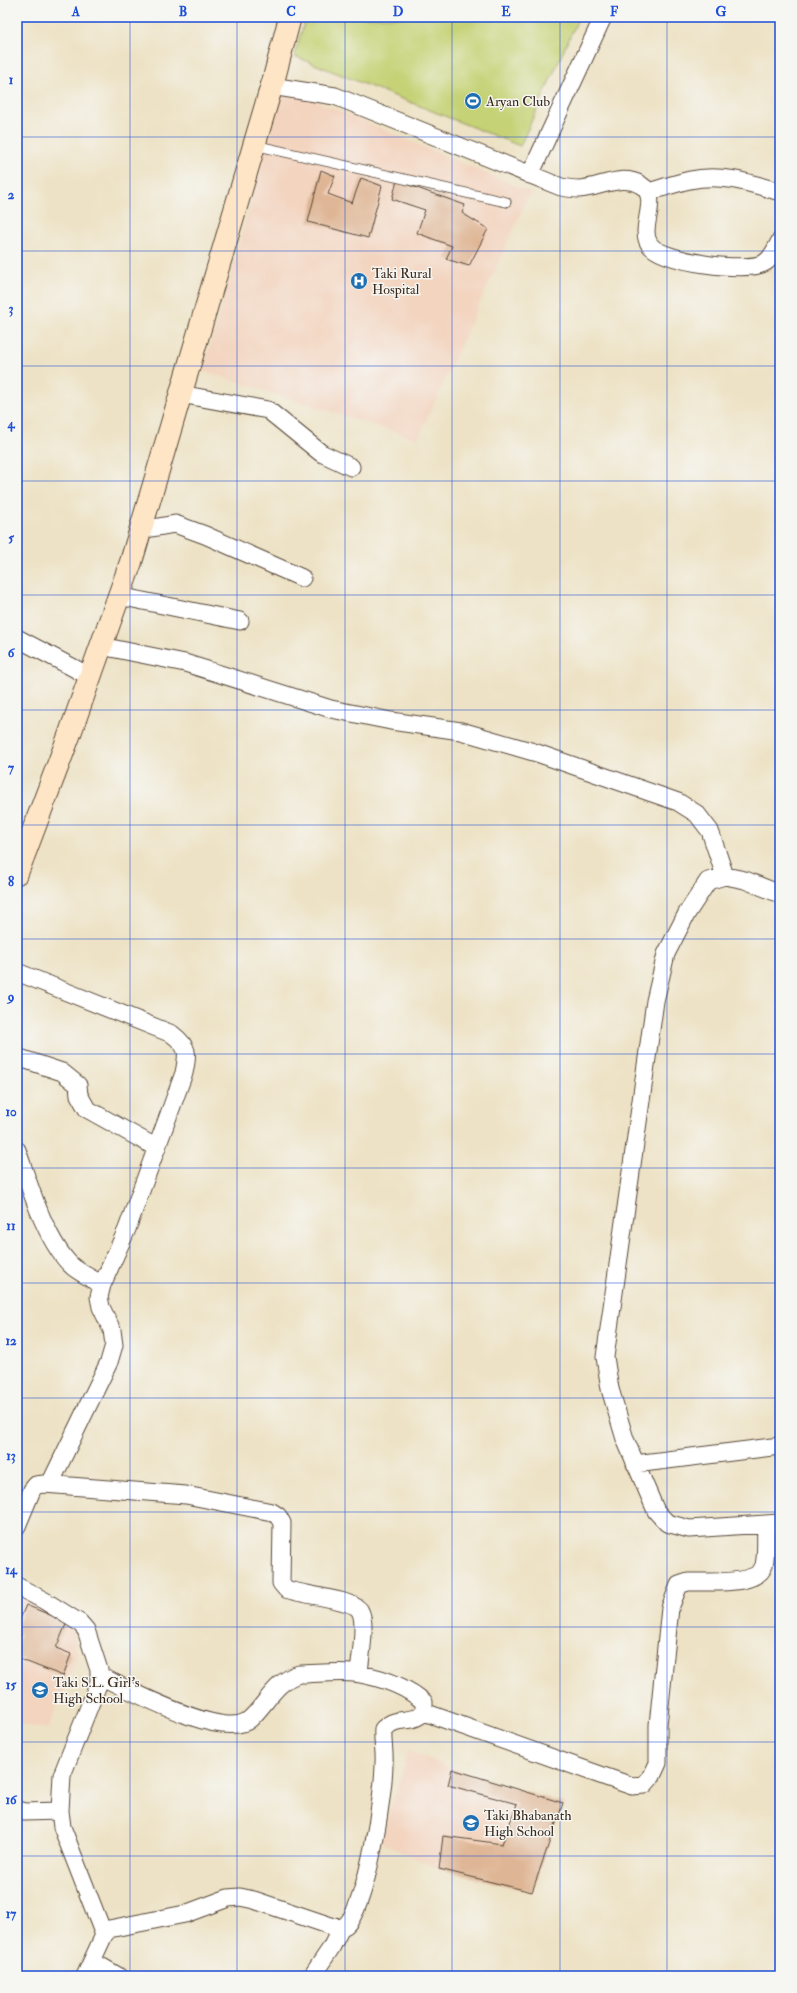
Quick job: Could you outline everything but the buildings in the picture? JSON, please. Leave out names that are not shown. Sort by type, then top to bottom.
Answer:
[{"type":"street","points":[[17,873],[69,736],[141,530],[176,414],[180,394],[254,145],[290,17]]},
{"type":"street","points":[[530,174],[603,17]]},
{"type":"street","points":[[271,86],[335,96],[561,187],[579,189],[621,180],[630,180],[642,186],[648,192],[650,200],[646,235],[649,244],[655,250],[668,256],[700,264],[757,266],[766,263],[780,241]]},
{"type":"street","points":[[648,192],[690,180],[708,178],[731,179],[780,192]]},
{"type":"street","points":[[180,394],[268,410],[321,453],[351,467]]},
{"type":"street","points":[[141,530],[175,524],[205,535],[302,578]]},
{"type":"street","points":[[119,596],[240,621]]},
{"type":"street","points":[[17,638],[89,676]]},
{"type":"street","points":[[101,646],[185,663],[331,709],[391,721],[461,730],[537,753],[678,802],[697,814],[710,831],[725,876]]},
{"type":"street","points":[[424,1712],[632,1786],[644,1785],[652,1776],[658,1763],[658,1725],[670,1608],[674,1594],[679,1585],[688,1582],[751,1579],[760,1573],[764,1565],[773,1524],[689,1529],[667,1524],[656,1511],[617,1415],[610,1389],[605,1357],[655,1001],[666,954],[687,913],[708,882],[725,876],[745,880],[780,894]]},
{"type":"street","points":[[17,972],[172,1034],[183,1042],[188,1054],[184,1073],[127,1229],[102,1285],[99,1297],[101,1308],[112,1330],[114,1345],[109,1362],[50,1484]]},
{"type":"street","points":[[17,1058],[62,1072],[78,1086],[79,1095],[87,1109],[157,1148]]},
{"type":"street","points":[[17,1150],[42,1218],[61,1254],[73,1267],[102,1285]]},
{"type":"street","points":[[636,1464],[780,1446]]},
{"type":"street","points":[[17,1526],[25,1504],[36,1485],[50,1484],[186,1495],[272,1512],[278,1516],[282,1523],[281,1583],[286,1589],[355,1605],[360,1611],[363,1621],[359,1673]]},
{"type":"street","points":[[17,1586],[45,1601],[80,1623],[89,1636],[100,1676],[62,1775],[60,1811],[62,1826],[104,1935]]},
{"type":"street","points":[[100,1676],[179,1713],[224,1724],[237,1725],[250,1719],[280,1684],[290,1677],[298,1674],[359,1673],[390,1682],[417,1695],[424,1702],[424,1712],[417,1719],[391,1722],[383,1729],[384,1763],[376,1836],[367,1874],[354,1914],[341,1928],[331,1948],[312,1976]]},
{"type":"street","points":[[17,1810],[24,1812],[60,1811]]},
{"type":"street","points":[[118,1976],[89,1969],[104,1935],[109,1930],[185,1914],[228,1898],[240,1897],[254,1900],[329,1926],[341,1928]]},
{"type":"lane","points":[[254,145],[506,202]]},
{"type":"shaded area","name":"Taki Rural Hospital","points":[[283,87],[530,192],[418,439],[203,371]]},
{"type":"shaded area","name":"Taki S.L. Girl's High School","points":[[17,1591],[73,1622],[77,1655],[48,1729],[17,1724]]},
{"type":"shaded area","name":"Taki Bhabanath High School","points":[[409,1750],[452,1769],[563,1803],[532,1892],[439,1869],[380,1842]]},
{"type":"green space","name":"Aryan Club","points":[[306,17],[579,17],[520,146],[294,56]]},
{"type":"place","name":"Aryan Club","points":[[473,101]]},
{"type":"place","name":"Taki Rural Hospital","points":[[359,281]]},
{"type":"place","name":"Taki S.L. Girl's High School","points":[[40,1690]]},
{"type":"place","name":"Taki Bhabanath High School","points":[[471,1823]]}]
